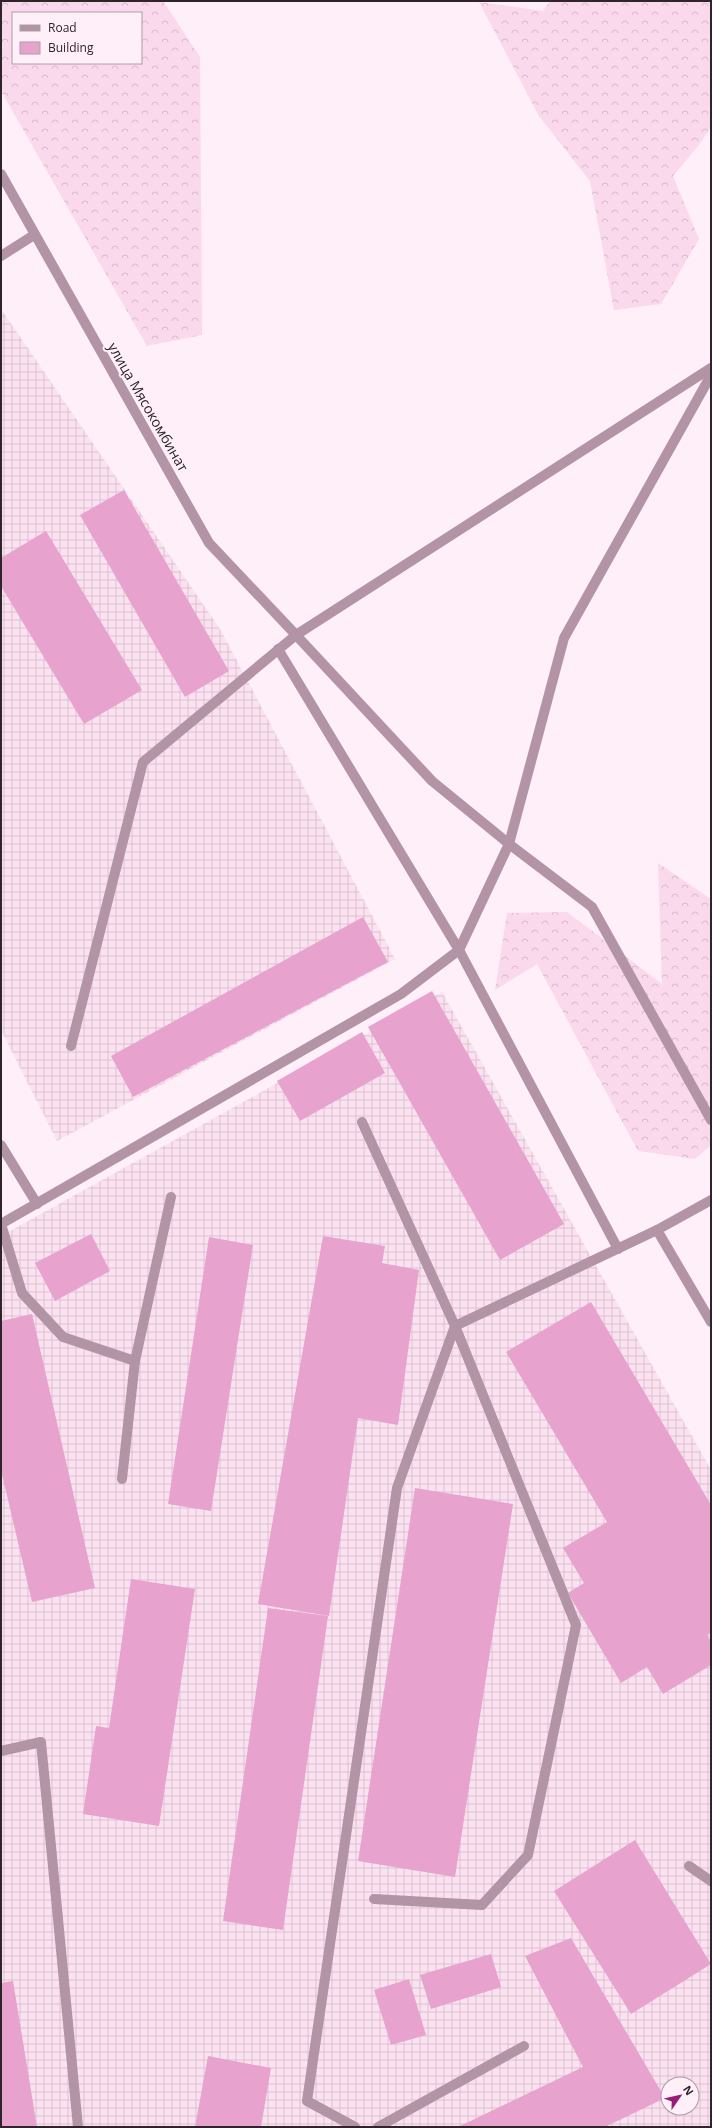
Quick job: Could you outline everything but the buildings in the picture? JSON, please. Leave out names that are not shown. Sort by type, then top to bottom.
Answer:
[{"type":"street","name":"улица Мясокомбинат","points":[[1,174],[34,235],[209,543],[432,781],[509,844],[592,907],[711,1120]]},
{"type":"street","points":[[1,256],[34,235]]},
{"type":"street","points":[[72,1046],[143,762],[296,635],[711,368]]},
{"type":"street","points":[[135,1361],[63,1337],[22,1293],[1,1224],[401,994],[459,950],[509,844],[564,638],[711,375]]},
{"type":"street","points":[[278,649],[459,950],[618,1249]]},
{"type":"street","points":[[362,1122],[455,1326],[576,1625],[528,1855],[482,1904],[374,1899]]},
{"type":"street","points":[[1,1145],[37,1204]]},
{"type":"street","points":[[122,1479],[135,1361],[171,1197]]},
{"type":"street","points":[[355,2127],[308,2101],[396,1488],[455,1326],[657,1230],[711,1200]]},
{"type":"street","points":[[657,1230],[711,1322]]},
{"type":"street","points":[[1,1751],[41,1742],[78,2127]]},
{"type":"street","points":[[688,1866],[711,1881]]},
{"type":"street","points":[[378,2127],[524,2046]]},
{"type":"shaded area","points":[[1,309],[220,629],[395,959],[57,1141],[1,1030]]},
{"type":"shaded area","points":[[442,992],[711,1470],[711,2127],[1,2127],[1,1236]]},
{"type":"green space","points":[[1,1],[163,1],[200,57],[202,335],[147,346],[1,91]]},
{"type":"green space","points":[[550,1],[711,1],[711,127],[699,145],[673,176],[699,239],[661,304],[614,310],[590,181],[539,116],[479,2],[543,11]]},
{"type":"green space","points":[[658,863],[711,899],[711,1145],[695,1159],[638,1151],[537,964],[495,990],[507,913],[567,912],[662,984]]}]
